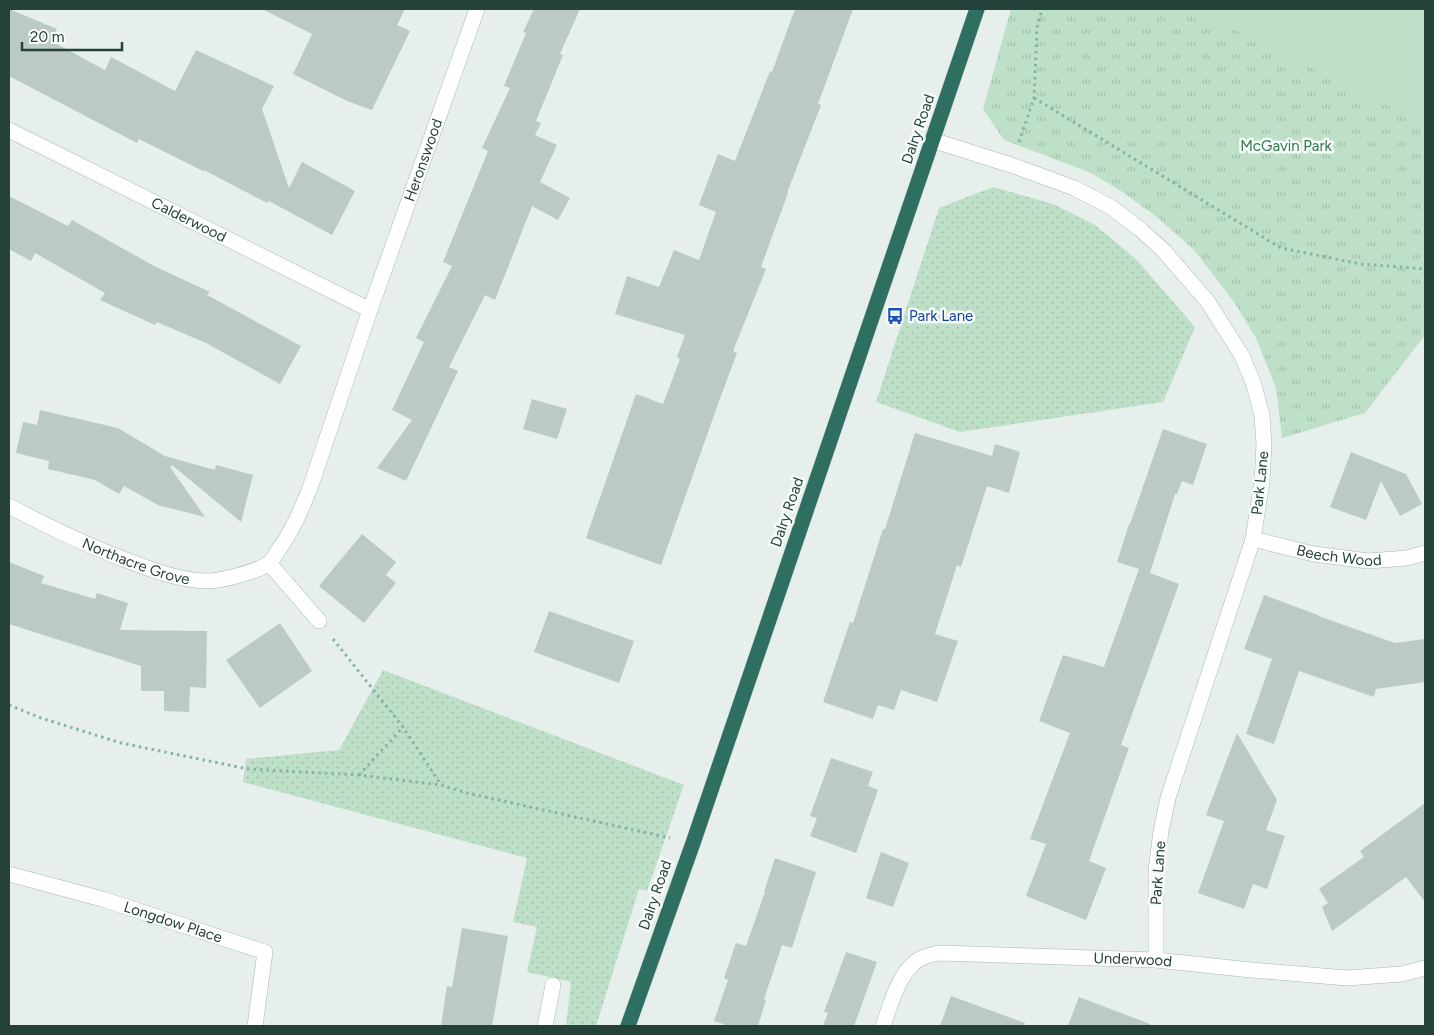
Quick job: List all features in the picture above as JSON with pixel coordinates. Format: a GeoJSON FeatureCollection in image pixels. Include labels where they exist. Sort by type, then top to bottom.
{"type":"FeatureCollection","features":[{"type":"Feature","properties":{"kind":"highway","name":"Dalry Road"},"geometry":{"type":"LineString","coordinates":[[628,1026],[693,843],[977,9]]}},
{"type":"Feature","properties":{"kind":"street","name":"Heronswood"},"geometry":{"type":"LineString","coordinates":[[370,310],[477,9]]}},
{"type":"Feature","properties":{"kind":"street","name":"Calderwood"},"geometry":{"type":"LineString","coordinates":[[9,130],[370,310]]}},
{"type":"Feature","properties":{"kind":"street","name":"Park Lane"},"geometry":{"type":"LineString","coordinates":[[932,140],[1012,165],[1074,188],[1111,207],[1164,251],[1208,302],[1242,356],[1254,382],[1262,415],[1264,445],[1262,482],[1253,539],[1168,798],[1156,870],[1156,960]]}},
{"type":"Feature","properties":{"kind":"street","name":"Northacre Grove"},"geometry":{"type":"LineString","coordinates":[[9,506],[98,549],[163,574],[209,581],[242,575],[269,563],[285,542],[310,488],[370,310]]}},
{"type":"Feature","properties":{"kind":"street","name":"Beech Wood"},"geometry":{"type":"LineString","coordinates":[[1253,539],[1314,554],[1368,562],[1407,558],[1425,553]]}},
{"type":"Feature","properties":{"kind":"street"},"geometry":{"type":"LineString","coordinates":[[269,563],[319,622]]}},
{"type":"Feature","properties":{"kind":"street","name":"Longdow Place"},"geometry":{"type":"LineString","coordinates":[[9,874],[102,899],[265,952],[255,1026]]}},
{"type":"Feature","properties":{"kind":"street","name":"Underwood"},"geometry":{"type":"LineString","coordinates":[[883,1026],[898,985],[910,966],[923,957],[939,953],[1156,960],[1347,978],[1402,974],[1425,968]]}},
{"type":"Feature","properties":{"kind":"street"},"geometry":{"type":"LineString","coordinates":[[545,1026],[553,985]]}},
{"type":"Feature","properties":{"kind":"path"},"geometry":{"type":"LineString","coordinates":[[1012,165],[1034,98],[1037,28],[1042,9]]}},
{"type":"Feature","properties":{"kind":"path"},"geometry":{"type":"LineString","coordinates":[[1034,98],[1281,248],[1361,264],[1425,269]]}},
{"type":"Feature","properties":{"kind":"path"},"geometry":{"type":"LineString","coordinates":[[319,622],[403,727],[441,785]]}},
{"type":"Feature","properties":{"kind":"path"},"geometry":{"type":"LineString","coordinates":[[9,705],[41,718],[121,743],[248,769],[358,775],[441,785],[467,793],[693,843]]}},
{"type":"Feature","properties":{"kind":"path"},"geometry":{"type":"LineString","coordinates":[[358,775],[403,727]]}},
{"type":"Feature","properties":{"kind":"green space","name":"McGavin Park"},"geometry":{"type":"Polygon","coordinates":[[[1011,9],[1425,9],[1425,335],[1365,413],[1282,438],[1276,388],[1256,338],[1234,302],[1194,250],[1158,218],[1121,191],[1091,173],[1004,140],[983,109],[1011,9]]]}},
{"type":"Feature","properties":{"kind":"green space"},"geometry":{"type":"Polygon","coordinates":[[[1193,9],[1425,9],[1425,124],[1193,9]]]}},
{"type":"Feature","properties":{"kind":"green space"},"geometry":{"type":"Polygon","coordinates":[[[993,187],[1053,204],[1095,225],[1136,259],[1195,327],[1163,402],[960,432],[876,402],[939,208],[993,187]]]}},
{"type":"Feature","properties":{"kind":"green space"},"geometry":{"type":"Polygon","coordinates":[[[383,670],[684,785],[647,891],[639,889],[596,1026],[566,1026],[571,982],[527,972],[537,927],[513,922],[527,858],[243,782],[246,759],[339,750],[383,670]]]}},
{"type":"Feature","properties":{"kind":"building"},"geometry":{"type":"Polygon","coordinates":[[[9,9],[57,29],[51,41],[105,70],[111,57],[175,91],[196,50],[274,86],[262,109],[289,188],[302,162],[355,191],[332,235],[269,201],[267,203],[139,139],[137,143],[9,76],[9,9]]]}},
{"type":"Feature","properties":{"kind":"building"},"geometry":{"type":"Polygon","coordinates":[[[262,9],[405,9],[397,25],[410,31],[372,110],[347,101],[293,74],[312,34],[262,9]]]}},
{"type":"Feature","properties":{"kind":"building"},"geometry":{"type":"Polygon","coordinates":[[[534,9],[580,9],[560,54],[563,55],[536,121],[541,123],[535,135],[557,145],[540,182],[570,198],[558,220],[532,206],[495,300],[485,295],[449,367],[458,371],[406,481],[377,468],[412,420],[392,410],[424,342],[416,338],[452,266],[443,262],[488,151],[482,148],[510,88],[504,86],[526,33],[523,32],[534,9]]]}},
{"type":"Feature","properties":{"kind":"building"},"geometry":{"type":"Polygon","coordinates":[[[795,9],[853,9],[818,104],[821,105],[761,267],[766,269],[733,351],[737,353],[661,565],[586,538],[636,394],[663,404],[680,359],[677,357],[685,335],[615,314],[627,276],[659,287],[674,250],[699,260],[716,212],[699,205],[718,154],[735,161],[770,71],[772,72],[795,9]]]}},
{"type":"Feature","properties":{"kind":"building"},"geometry":{"type":"Polygon","coordinates":[[[9,196],[68,226],[72,220],[154,266],[210,292],[207,295],[301,346],[280,384],[206,343],[157,322],[155,325],[100,300],[105,293],[35,253],[31,261],[9,249],[9,196]]]}},
{"type":"Feature","properties":{"kind":"building"},"geometry":{"type":"Polygon","coordinates":[[[532,399],[567,409],[557,439],[523,429],[532,399]]]}},
{"type":"Feature","properties":{"kind":"building"},"geometry":{"type":"Polygon","coordinates":[[[40,410],[118,428],[165,456],[215,470],[216,465],[253,475],[241,522],[172,465],[170,467],[205,517],[158,505],[124,486],[119,494],[95,480],[48,469],[49,461],[16,453],[23,422],[37,425],[40,410]]]}},
{"type":"Feature","properties":{"kind":"building"},"geometry":{"type":"Polygon","coordinates":[[[1163,429],[1207,444],[1193,485],[1182,481],[1177,494],[1175,494],[1150,573],[1179,584],[1121,745],[1129,748],[1089,861],[1106,868],[1086,920],[1026,896],[1046,844],[1030,839],[1070,733],[1039,721],[1063,655],[1104,667],[1139,569],[1117,562],[1163,429]]]}},
{"type":"Feature","properties":{"kind":"building"},"geometry":{"type":"Polygon","coordinates":[[[915,433],[992,456],[995,444],[1020,452],[1009,493],[987,486],[961,567],[957,565],[935,634],[958,641],[937,702],[901,690],[894,710],[878,705],[873,719],[823,702],[850,622],[853,623],[915,433]]]}},
{"type":"Feature","properties":{"kind":"building"},"geometry":{"type":"Polygon","coordinates":[[[1351,452],[1406,474],[1422,504],[1400,516],[1381,481],[1366,520],[1330,507],[1351,452]]]}},
{"type":"Feature","properties":{"kind":"building"},"geometry":{"type":"Polygon","coordinates":[[[362,534],[396,562],[386,575],[396,583],[364,623],[319,586],[362,534]]]}},
{"type":"Feature","properties":{"kind":"building"},"geometry":{"type":"Polygon","coordinates":[[[9,562],[44,576],[41,583],[95,599],[97,593],[128,603],[120,630],[207,631],[206,688],[190,687],[189,712],[164,711],[164,691],[141,691],[141,666],[9,624],[9,562]]]}},
{"type":"Feature","properties":{"kind":"building"},"geometry":{"type":"Polygon","coordinates":[[[1264,595],[1395,643],[1425,639],[1425,682],[1376,689],[1374,697],[1299,671],[1274,744],[1246,734],[1272,659],[1244,649],[1264,595]]]}},
{"type":"Feature","properties":{"kind":"building"},"geometry":{"type":"Polygon","coordinates":[[[549,611],[634,641],[619,683],[534,652],[549,611]]]}},
{"type":"Feature","properties":{"kind":"building"},"geometry":{"type":"Polygon","coordinates":[[[280,623],[312,671],[260,708],[226,660],[280,623]]]}},
{"type":"Feature","properties":{"kind":"building"},"geometry":{"type":"Polygon","coordinates":[[[1237,733],[1277,800],[1266,830],[1285,836],[1267,889],[1253,884],[1244,909],[1198,893],[1224,821],[1206,815],[1237,733]]]}},
{"type":"Feature","properties":{"kind":"building"},"geometry":{"type":"Polygon","coordinates":[[[831,758],[873,772],[868,786],[878,790],[856,853],[810,836],[817,818],[810,816],[831,758]]]}},
{"type":"Feature","properties":{"kind":"building"},"geometry":{"type":"Polygon","coordinates":[[[1425,803],[1425,902],[1406,877],[1332,931],[1322,907],[1328,903],[1319,889],[1364,857],[1360,851],[1425,803]]]}},
{"type":"Feature","properties":{"kind":"building"},"geometry":{"type":"Polygon","coordinates":[[[881,852],[909,863],[893,907],[866,898],[881,852]]]}},
{"type":"Feature","properties":{"kind":"building"},"geometry":{"type":"Polygon","coordinates":[[[775,858],[816,872],[792,948],[782,945],[764,999],[766,1000],[758,1026],[729,1026],[714,1021],[728,980],[724,978],[736,943],[746,946],[775,858]]]}},
{"type":"Feature","properties":{"kind":"building"},"geometry":{"type":"Polygon","coordinates":[[[462,928],[508,936],[492,1026],[441,1026],[447,986],[452,987],[462,928]]]}},
{"type":"Feature","properties":{"kind":"building"},"geometry":{"type":"Polygon","coordinates":[[[846,952],[877,962],[854,1026],[823,1026],[828,1013],[824,1012],[846,952]]]}},
{"type":"Feature","properties":{"kind":"building"},"geometry":{"type":"Polygon","coordinates":[[[951,996],[1025,1023],[1024,1026],[940,1026],[951,996]]]}},
{"type":"Feature","properties":{"kind":"building"},"geometry":{"type":"Polygon","coordinates":[[[1079,997],[1150,1024],[1150,1026],[1068,1026],[1079,997]]]}},
{"type":"Feature","properties":{"kind":"place","name":"Park Lane"},"geometry":{"type":"Point","coordinates":[895,316]}}]}
